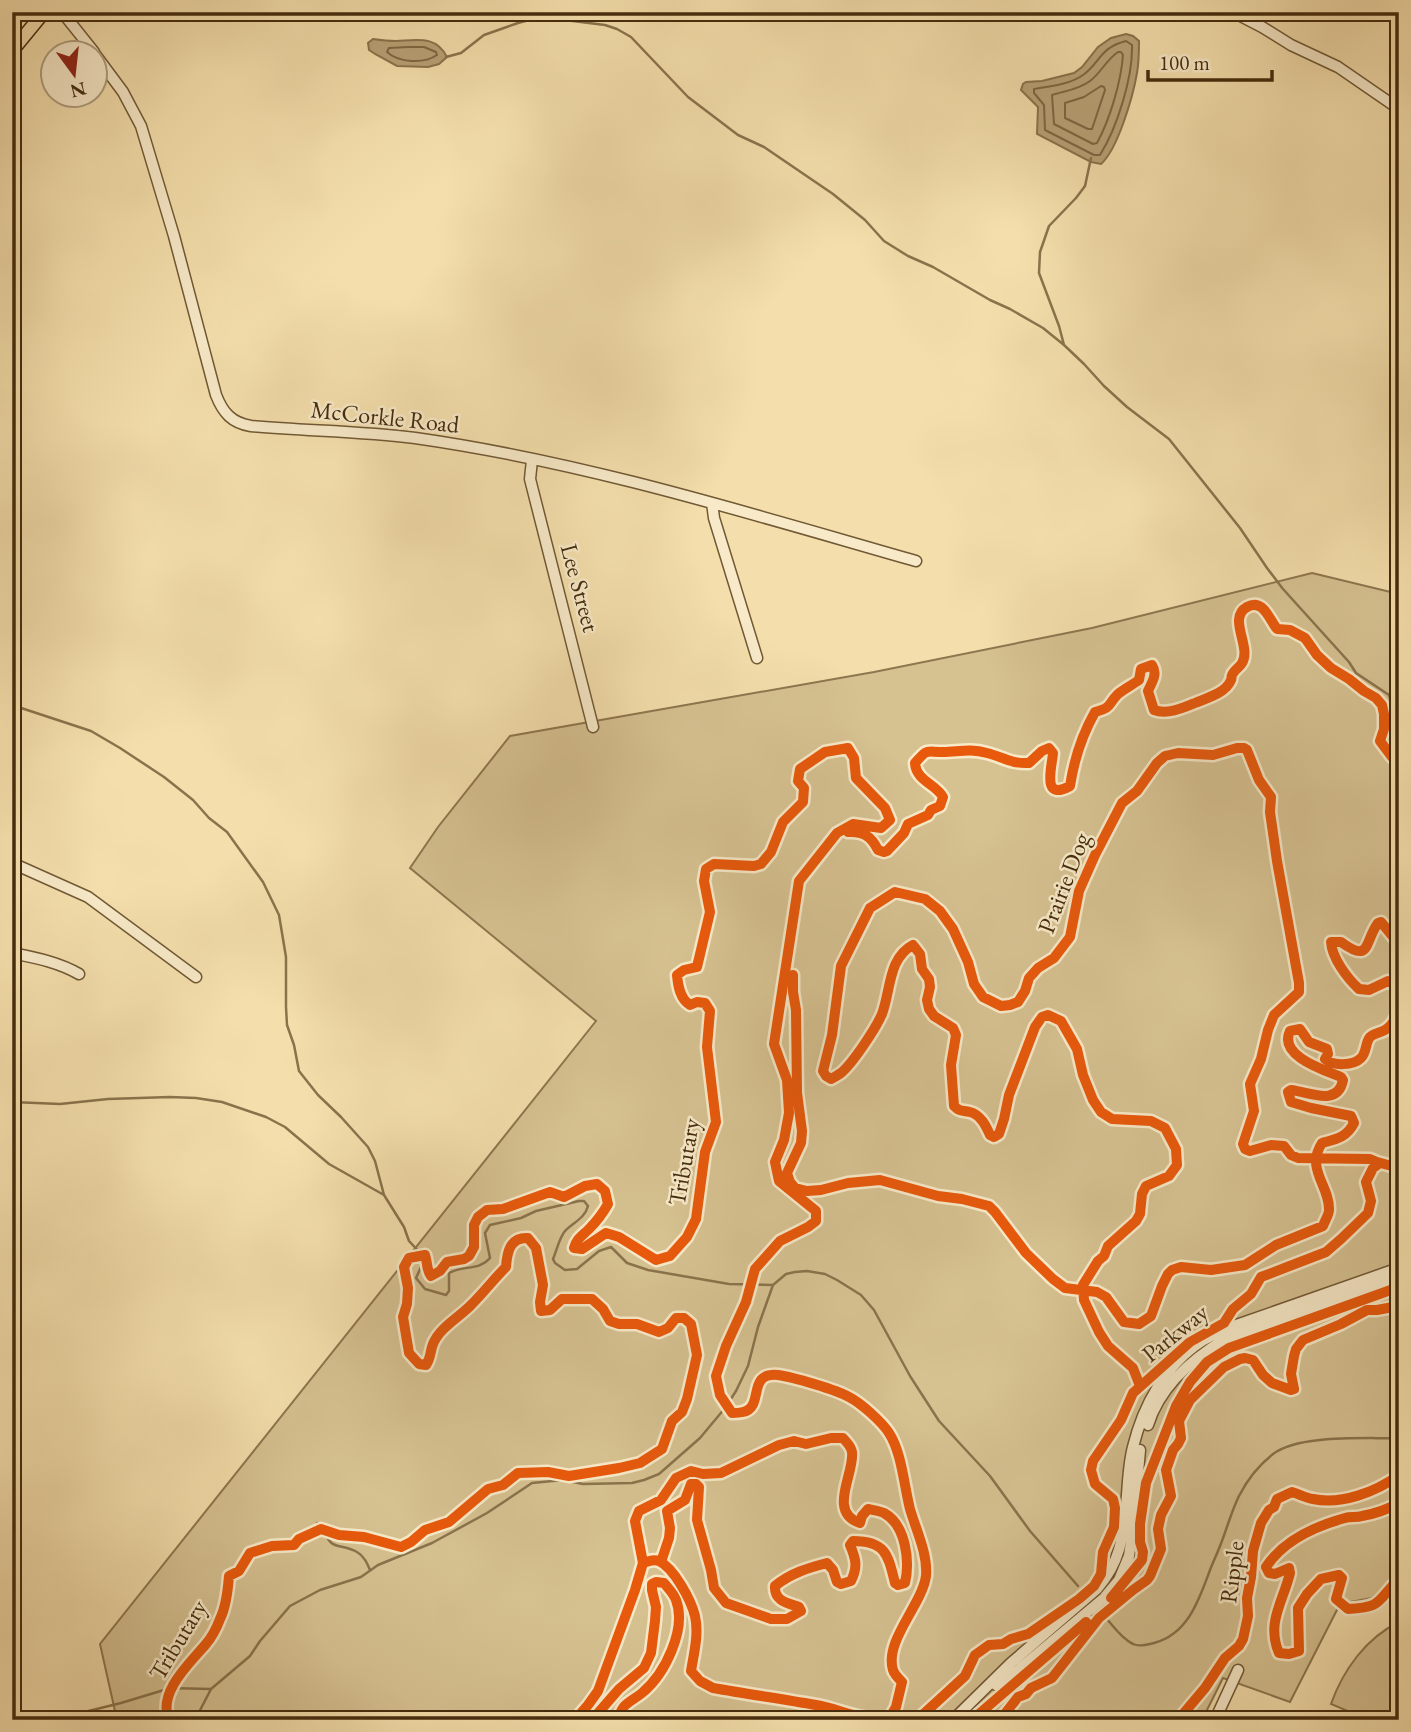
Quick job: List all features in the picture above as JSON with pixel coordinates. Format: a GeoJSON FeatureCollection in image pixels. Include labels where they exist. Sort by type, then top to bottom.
{"type":"FeatureCollection","features":[{"type":"Feature","properties":{"kind":"main road"},"geometry":{"type":"LineString","coordinates":[[12,51],[44,12]]}},
{"type":"Feature","properties":{"kind":"street","name":"McCorkle Road"},"geometry":{"type":"LineString","coordinates":[[62,12],[82,38]]}},
{"type":"Feature","properties":{"kind":"street"},"geometry":{"type":"LineString","coordinates":[[1233,12],[1291,45],[1338,67],[1399,109]]}},
{"type":"Feature","properties":{"kind":"street","name":"McCorkle Road"},"geometry":{"type":"LineString","coordinates":[[108,72],[123,92],[141,126],[174,236],[216,395],[223,411],[229,417],[251,426],[369,432],[430,441],[595,473],[916,561]]}},
{"type":"Feature","properties":{"kind":"street","name":"Lee Street"},"geometry":{"type":"LineString","coordinates":[[532,460],[530,479],[593,727]]}},
{"type":"Feature","properties":{"kind":"street"},"geometry":{"type":"LineString","coordinates":[[712,503],[757,658]]}},
{"type":"Feature","properties":{"kind":"street"},"geometry":{"type":"LineString","coordinates":[[12,863],[88,897],[196,977]]}},
{"type":"Feature","properties":{"kind":"street"},"geometry":{"type":"LineString","coordinates":[[12,953],[64,965],[79,974]]}},
{"type":"Feature","properties":{"kind":"street"},"geometry":{"type":"LineString","coordinates":[[953,1720],[1011,1663],[1097,1589],[1108,1576],[1118,1557],[1124,1529],[1133,1447],[1155,1391],[1179,1360],[1200,1342],[1225,1329],[1399,1268]]}},
{"type":"Feature","properties":{"kind":"street"},"geometry":{"type":"LineString","coordinates":[[979,1696],[1017,1671],[1104,1598],[1119,1580],[1129,1556],[1139,1452],[1150,1415],[1166,1390],[1183,1371],[1207,1350],[1227,1339],[1399,1278]]}},
{"type":"Feature","properties":{"kind":"street"},"geometry":{"type":"LineString","coordinates":[[1215,1720],[1238,1670]]}},
{"type":"Feature","properties":{"kind":"shaded area"},"geometry":{"type":"Polygon","coordinates":[[[1312,573],[1399,594],[1399,1593],[1340,1604],[1290,1702],[1223,1678],[1202,1720],[117,1720],[100,1644],[596,1021],[410,868],[438,827],[510,736],[874,672],[1092,628],[1312,573]]]}},
{"type":"Feature","properties":{"kind":"shaded area"},"geometry":{"type":"Polygon","coordinates":[[[1399,1622],[1399,1720],[1369,1720],[1331,1704],[1342,1679],[1357,1656],[1376,1637],[1399,1622]]]}},
{"type":"Feature","properties":{"kind":"water"},"geometry":{"type":"Polygon","coordinates":[[[1126,34],[1139,41],[1137,73],[1119,135],[1101,164],[1091,162],[1037,134],[1038,107],[1021,90],[1023,84],[1074,73],[1098,47],[1111,38],[1126,34]]]}},
{"type":"Feature","properties":{"kind":"water"},"geometry":{"type":"Polygon","coordinates":[[[373,39],[425,40],[437,45],[447,57],[439,64],[428,67],[397,66],[369,50],[368,43],[373,39]]]}},
{"type":"Feature","properties":{"kind":"waterway"},"geometry":{"type":"LineString","coordinates":[[446,57],[461,53],[484,35],[540,17],[605,25],[617,29],[631,37],[688,97],[738,135],[764,147],[833,194],[865,220],[884,241],[1043,328],[1127,407],[1169,439],[1240,528],[1283,589],[1356,673],[1389,695],[1399,739]]}},
{"type":"Feature","properties":{"kind":"waterway"},"geometry":{"type":"LineString","coordinates":[[1064,345],[1039,273],[1040,252],[1049,226],[1085,186],[1091,158]]}},
{"type":"Feature","properties":{"kind":"waterway"},"geometry":{"type":"LineString","coordinates":[[12,705],[91,731],[164,777],[227,832],[263,882],[279,915],[286,957],[287,1025],[299,1071],[368,1147],[375,1161],[384,1195],[404,1227],[409,1241],[422,1255],[416,1278],[425,1289],[446,1295],[449,1291],[449,1273],[486,1262],[490,1258],[485,1233],[490,1225],[579,1201],[584,1201],[588,1206],[587,1210],[563,1234],[553,1259],[565,1270],[577,1269],[599,1251],[611,1247],[627,1263],[648,1270],[729,1284],[772,1285]]}},
{"type":"Feature","properties":{"kind":"waterway"},"geometry":{"type":"LineString","coordinates":[[12,1102],[60,1104],[170,1097],[222,1102],[266,1117],[285,1127],[329,1164],[384,1195]]}},
{"type":"Feature","properties":{"kind":"waterway"},"geometry":{"type":"LineString","coordinates":[[52,1720],[121,1703],[166,1688],[211,1689],[250,1656],[290,1606],[320,1590],[361,1577],[378,1565],[432,1543],[487,1513],[532,1483],[563,1480],[583,1484],[632,1483],[659,1474],[700,1438],[725,1408],[748,1366],[773,1285],[786,1274],[795,1272],[825,1274],[861,1295],[874,1310],[910,1376],[939,1421],[990,1476],[1030,1531],[1078,1586]]}},
{"type":"Feature","properties":{"kind":"waterway"},"geometry":{"type":"LineString","coordinates":[[1106,1618],[1122,1636],[1135,1645],[1154,1643],[1176,1632],[1196,1604],[1242,1490],[1258,1468],[1273,1454],[1299,1443],[1316,1440],[1399,1438]]}},
{"type":"Feature","properties":{"kind":"waterway"},"geometry":{"type":"LineString","coordinates":[[317,1523],[323,1526],[332,1543],[359,1554],[370,1570]]}},
{"type":"Feature","properties":{"kind":"waterway"},"geometry":{"type":"LineString","coordinates":[[195,1720],[211,1689]]}},
{"type":"Feature","properties":{"kind":"cycle path"},"geometry":{"type":"LineString","coordinates":[[848,832],[866,835],[878,850],[884,852],[904,833],[908,824],[940,806],[943,797],[916,769],[915,763],[927,752],[975,751],[1029,763],[1049,748],[1053,753],[1050,774],[1052,786],[1055,790],[1070,786],[1079,748],[1095,712],[1107,707],[1118,694],[1139,680],[1141,669],[1152,665],[1154,668],[1154,678],[1148,691],[1154,710],[1159,711],[1180,709],[1221,692],[1229,685],[1244,656],[1239,618],[1241,612],[1253,605],[1261,607],[1277,629],[1290,630],[1305,638],[1331,668],[1376,698],[1382,705],[1384,714],[1384,729],[1380,741],[1392,757],[1399,761]]}},
{"type":"Feature","properties":{"kind":"cycle path","name":"Tributary"},"geometry":{"type":"LineString","coordinates":[[169,1720],[167,1709],[171,1688],[212,1635],[224,1609],[229,1576],[239,1571],[250,1553],[272,1546],[294,1545],[299,1539],[321,1529],[401,1547],[425,1530],[449,1522],[488,1489],[503,1485],[518,1473],[548,1472],[569,1476],[619,1468],[640,1463],[662,1449],[672,1421],[682,1412],[687,1399],[697,1355],[691,1324],[684,1318],[676,1318],[668,1328],[659,1332],[637,1324],[610,1321],[603,1309],[592,1299],[562,1299],[550,1310],[541,1311],[543,1285],[536,1248],[528,1238],[522,1238],[511,1246],[506,1267],[472,1304],[440,1332],[426,1365],[419,1364],[409,1353],[403,1317],[408,1288],[404,1267],[409,1258],[425,1255],[431,1276],[440,1271],[447,1262],[469,1256],[474,1247],[474,1225],[478,1217],[487,1210],[503,1209],[550,1192],[564,1197],[585,1186],[597,1184],[605,1191],[608,1204],[578,1239],[574,1248],[582,1249],[606,1233],[619,1237],[656,1260],[670,1256],[687,1237],[696,1219],[705,1152],[716,1122],[707,1047],[710,1011],[705,1003],[690,1005],[684,999],[677,975],[697,967],[710,912],[704,881],[706,869],[714,864],[761,864],[771,852],[783,822],[803,802],[804,788],[798,781],[800,769],[825,752],[848,748],[854,758],[856,778],[885,808],[890,820],[881,828],[853,824],[837,833],[799,881],[774,1044],[787,1080],[789,1113],[784,1140],[775,1162],[779,1181],[816,1211],[816,1221],[780,1241],[755,1269],[746,1302],[716,1376],[720,1395],[732,1413],[750,1409],[762,1379],[778,1375],[815,1384],[849,1397],[876,1418],[893,1441],[926,1568],[923,1587],[894,1647],[893,1670],[902,1682],[896,1707],[890,1717],[870,1718],[816,1705],[713,1688],[700,1681],[691,1671],[696,1637],[693,1609],[670,1570],[659,1561],[653,1560],[643,1563],[598,1691],[575,1720]]}},
{"type":"Feature","properties":{"kind":"cycle path","name":"Prairie Dog"},"geometry":{"type":"LineString","coordinates":[[1140,1386],[1133,1368],[1108,1346],[1099,1332],[1084,1300],[1083,1285],[1108,1246],[1136,1221],[1146,1186],[1169,1176],[1177,1165],[1176,1149],[1165,1128],[1151,1121],[1112,1119],[1101,1112],[1083,1075],[1077,1049],[1061,1021],[1048,1015],[1042,1017],[1035,1027],[1009,1095],[999,1134],[994,1137],[990,1135],[977,1116],[954,1106],[951,1065],[956,1035],[953,1028],[934,1016],[929,1009],[929,979],[922,969],[920,954],[913,945],[905,951],[895,966],[882,1014],[864,1045],[841,1073],[831,1079],[826,1076],[823,1071],[832,1035],[841,966],[870,908],[895,892],[925,899],[940,911],[953,929],[968,962],[974,984],[983,997],[1001,1006],[1018,1002],[1029,978],[1038,968],[1054,958],[1070,937],[1079,891],[1095,855],[1122,803],[1137,791],[1157,763],[1165,756],[1178,753],[1213,755],[1244,748],[1259,780],[1271,797],[1270,812],[1277,861],[1299,992],[1274,1015],[1268,1030],[1261,1059],[1250,1084],[1254,1111],[1243,1144],[1245,1149],[1250,1151],[1271,1145],[1284,1146],[1291,1155],[1298,1158],[1370,1159],[1399,1168]]}},
{"type":"Feature","properties":{"kind":"cycle path"},"geometry":{"type":"LineString","coordinates":[[793,975],[797,1093],[802,1131],[801,1143],[787,1173],[795,1188],[821,1190],[848,1183],[880,1180],[938,1196],[989,1206],[1026,1253],[1053,1279],[1065,1288],[1097,1292],[1106,1297],[1124,1322],[1139,1324],[1151,1316],[1162,1286],[1172,1270],[1181,1267],[1211,1270],[1245,1265],[1276,1245],[1323,1226],[1329,1210],[1317,1169],[1317,1152],[1322,1143],[1337,1139],[1354,1123],[1351,1116],[1291,1102],[1288,1092],[1291,1090],[1329,1096],[1340,1088],[1343,1080],[1296,1055],[1288,1040],[1290,1031],[1300,1029],[1309,1042],[1327,1049],[1325,1059],[1329,1061],[1348,1064],[1361,1058],[1370,1037],[1385,1030],[1394,1021],[1398,1003],[1396,984],[1388,981],[1369,990],[1359,989],[1341,967],[1331,942],[1341,942],[1362,951],[1381,922],[1399,944]]}},
{"type":"Feature","properties":{"kind":"cycle path","name":"Parkway"},"geometry":{"type":"LineString","coordinates":[[917,1720],[965,1676],[975,1655],[989,1645],[1003,1644],[1028,1634],[1094,1586],[1101,1574],[1103,1552],[1114,1527],[1115,1508],[1113,1499],[1095,1484],[1091,1470],[1093,1461],[1121,1420],[1133,1393],[1190,1342],[1224,1323],[1233,1309],[1251,1294],[1261,1277],[1326,1252],[1341,1239],[1368,1213],[1371,1201],[1366,1182],[1373,1168],[1380,1163]]}},
{"type":"Feature","properties":{"kind":"cycle path"},"geometry":{"type":"LineString","coordinates":[[1111,1598],[1142,1560],[1140,1524],[1146,1483],[1176,1406],[1190,1382],[1207,1362],[1229,1348],[1399,1287]]}},
{"type":"Feature","properties":{"kind":"cycle path"},"geometry":{"type":"LineString","coordinates":[[1000,1720],[1018,1697],[1052,1678],[1099,1618],[1150,1576],[1161,1549],[1158,1529],[1161,1515],[1171,1496],[1166,1470],[1173,1450],[1181,1438],[1179,1421],[1190,1400],[1224,1367],[1245,1358],[1253,1360],[1272,1383],[1294,1389],[1291,1374],[1294,1356],[1303,1340],[1367,1310],[1393,1307],[1399,1310]]}},
{"type":"Feature","properties":{"kind":"cycle path"},"geometry":{"type":"LineString","coordinates":[[643,1563],[635,1521],[639,1511],[661,1500],[676,1478],[691,1471],[703,1474],[721,1473],[779,1445],[794,1441],[806,1444],[843,1438],[852,1452],[845,1491],[845,1510],[850,1518],[860,1523],[868,1509],[882,1512],[891,1519],[902,1535],[907,1564],[905,1583],[898,1585],[887,1557],[879,1547],[853,1541],[850,1545],[855,1567],[851,1581],[841,1584],[837,1582],[827,1563],[793,1574],[775,1586],[779,1598],[799,1607],[801,1611],[787,1619],[771,1619],[726,1603],[714,1588],[697,1520],[699,1487],[696,1484],[691,1484],[685,1500],[667,1511],[669,1538],[661,1562]]}},
{"type":"Feature","properties":{"kind":"cycle path","name":"Ripple"},"geometry":{"type":"LineString","coordinates":[[1178,1720],[1205,1688],[1225,1658],[1243,1639],[1248,1616],[1247,1598],[1253,1551],[1261,1523],[1277,1499],[1292,1492],[1324,1500],[1346,1499],[1369,1492],[1399,1475]]}},
{"type":"Feature","properties":{"kind":"cycle path"},"geometry":{"type":"LineString","coordinates":[[1399,1503],[1376,1513],[1323,1525],[1291,1542],[1273,1558],[1266,1567],[1269,1573],[1275,1574],[1289,1568],[1290,1573],[1275,1622],[1275,1642],[1279,1653],[1299,1651],[1298,1608],[1321,1579],[1339,1575],[1342,1578],[1336,1599],[1348,1609],[1368,1607],[1378,1602],[1399,1579]]}},
{"type":"Feature","properties":{"kind":"cycle path"},"geometry":{"type":"LineString","coordinates":[[592,1720],[619,1689],[644,1668],[651,1653],[655,1621],[656,1607],[652,1584],[664,1583],[675,1598],[679,1612],[679,1624],[672,1650],[659,1675],[624,1707],[619,1720]]}},
{"type":"Feature","properties":{"kind":"cycle path"},"geometry":{"type":"LineString","coordinates":[[972,1720],[1086,1622]]}}]}
